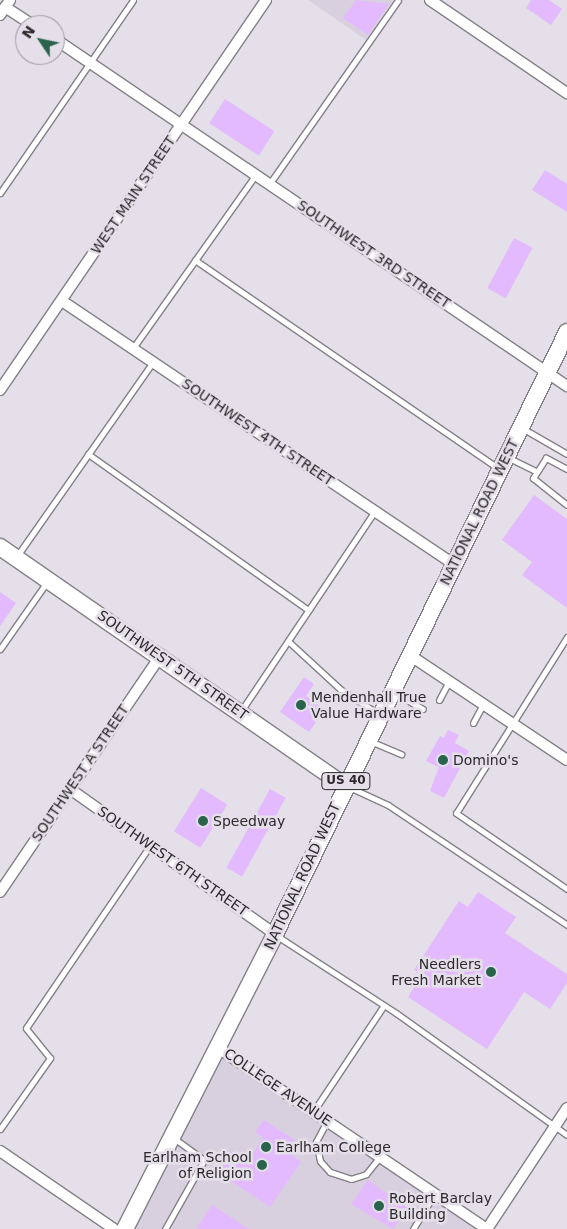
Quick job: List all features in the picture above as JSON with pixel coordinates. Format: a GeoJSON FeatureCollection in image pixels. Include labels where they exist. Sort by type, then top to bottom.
{"type":"FeatureCollection","features":[{"type":"Feature","properties":{"kind":"main road","name":"NATIONAL ROAD WEST"},"geometry":{"type":"LineString","coordinates":[[125,1229],[275,934],[344,784],[411,656],[453,564],[567,332]]}},
{"type":"Feature","properties":{"kind":"main road","name":"SOUTHWEST 5TH STREET"},"geometry":{"type":"LineString","coordinates":[[0,547],[161,655],[344,784]]}},
{"type":"Feature","properties":{"kind":"street","name":"WEST MAIN STREET"},"geometry":{"type":"LineString","coordinates":[[0,390],[266,0]]}},
{"type":"Feature","properties":{"kind":"street"},"geometry":{"type":"LineString","coordinates":[[430,0],[567,93]]}},
{"type":"Feature","properties":{"kind":"street"},"geometry":{"type":"LineString","coordinates":[[5,7],[17,15]]}},
{"type":"Feature","properties":{"kind":"street","name":"SOUTHWEST 3RD STREET"},"geometry":{"type":"LineString","coordinates":[[65,46],[567,386]]}},
{"type":"Feature","properties":{"kind":"street","name":"SOUTHWEST 4TH STREET"},"geometry":{"type":"LineString","coordinates":[[62,300],[453,564]]}},
{"type":"Feature","properties":{"kind":"street","name":"SOUTHWEST A STREET"},"geometry":{"type":"LineString","coordinates":[[0,892],[161,655]]}},
{"type":"Feature","properties":{"kind":"street"},"geometry":{"type":"LineString","coordinates":[[411,656],[567,760]]}},
{"type":"Feature","properties":{"kind":"street","name":"SOUTHWEST 6TH STREET"},"geometry":{"type":"LineString","coordinates":[[70,789],[151,844],[275,934]]}},
{"type":"Feature","properties":{"kind":"street","name":"COLLEGE AVENUE"},"geometry":{"type":"LineString","coordinates":[[217,1046],[487,1229]]}},
{"type":"Feature","properties":{"kind":"street"},"geometry":{"type":"LineString","coordinates":[[487,1229],[567,1108]]}},
{"type":"Feature","properties":{"kind":"street"},"geometry":{"type":"LineString","coordinates":[[0,1151],[114,1229]]}},
{"type":"Feature","properties":{"kind":"lane"},"geometry":{"type":"LineString","coordinates":[[0,193],[133,0]]}},
{"type":"Feature","properties":{"kind":"lane"},"geometry":{"type":"LineString","coordinates":[[270,183],[398,0]]}},
{"type":"Feature","properties":{"kind":"lane"},"geometry":{"type":"LineString","coordinates":[[133,348],[256,174]]}},
{"type":"Feature","properties":{"kind":"lane"},"geometry":{"type":"LineString","coordinates":[[195,260],[503,463],[536,471]]}},
{"type":"Feature","properties":{"kind":"lane"},"geometry":{"type":"LineString","coordinates":[[16,558],[153,362]]}},
{"type":"Feature","properties":{"kind":"lane"},"geometry":{"type":"LineString","coordinates":[[520,426],[567,454]]}},
{"type":"Feature","properties":{"kind":"lane"},"geometry":{"type":"LineString","coordinates":[[88,454],[308,610]]}},
{"type":"Feature","properties":{"kind":"lane"},"geometry":{"type":"LineString","coordinates":[[567,469],[548,458],[536,471],[533,481],[567,505]]}},
{"type":"Feature","properties":{"kind":"lane"},"geometry":{"type":"LineString","coordinates":[[240,711],[375,512]]}},
{"type":"Feature","properties":{"kind":"lane"},"geometry":{"type":"LineString","coordinates":[[0,649],[48,580]]}},
{"type":"Feature","properties":{"kind":"lane"},"geometry":{"type":"LineString","coordinates":[[567,637],[456,814],[567,889]]}},
{"type":"Feature","properties":{"kind":"lane"},"geometry":{"type":"LineString","coordinates":[[288,641],[340,690],[380,715]]}},
{"type":"Feature","properties":{"kind":"lane"},"geometry":{"type":"LineString","coordinates":[[439,700],[449,681]]}},
{"type":"Feature","properties":{"kind":"lane"},"geometry":{"type":"LineString","coordinates":[[392,692],[423,708]]}},
{"type":"Feature","properties":{"kind":"lane"},"geometry":{"type":"LineString","coordinates":[[473,723],[483,704]]}},
{"type":"Feature","properties":{"kind":"lane"},"geometry":{"type":"LineString","coordinates":[[367,740],[401,754]]}},
{"type":"Feature","properties":{"kind":"lane"},"geometry":{"type":"LineString","coordinates":[[344,784],[388,805],[567,925]]}},
{"type":"Feature","properties":{"kind":"lane"},"geometry":{"type":"LineString","coordinates":[[0,1129],[50,1058],[26,1028],[151,844]]}},
{"type":"Feature","properties":{"kind":"lane"},"geometry":{"type":"LineString","coordinates":[[275,934],[384,1005],[567,1135]]}},
{"type":"Feature","properties":{"kind":"lane"},"geometry":{"type":"LineString","coordinates":[[313,1112],[384,1005]]}},
{"type":"Feature","properties":{"kind":"lane"},"geometry":{"type":"LineString","coordinates":[[327,1120],[316,1142],[320,1160],[330,1172],[351,1179],[366,1174],[381,1156]]}},
{"type":"Feature","properties":{"kind":"lane"},"geometry":{"type":"LineString","coordinates":[[165,1229],[204,1160],[172,1137]]}},
{"type":"Feature","properties":{"kind":"lane"},"geometry":{"type":"LineString","coordinates":[[413,1229],[435,1193]]}},
{"type":"Feature","properties":{"kind":"shaded area"},"geometry":{"type":"Polygon","coordinates":[[[308,0],[393,0],[366,40],[308,0]]]}},
{"type":"Feature","properties":{"kind":"shaded area","name":"Earlham College"},"geometry":{"type":"Polygon","coordinates":[[[217,1047],[487,1229],[125,1229],[217,1047]]]}},
{"type":"Feature","properties":{"kind":"building"},"geometry":{"type":"Polygon","coordinates":[[[356,0],[389,4],[368,35],[343,18],[356,0]]]}},
{"type":"Feature","properties":{"kind":"building"},"geometry":{"type":"Polygon","coordinates":[[[531,0],[549,0],[562,9],[551,25],[526,8],[531,0]]]}},
{"type":"Feature","properties":{"kind":"building"},"geometry":{"type":"Polygon","coordinates":[[[225,99],[274,131],[259,155],[209,123],[225,99]]]}},
{"type":"Feature","properties":{"kind":"building"},"geometry":{"type":"Polygon","coordinates":[[[545,170],[567,184],[567,212],[532,190],[545,170]]]}},
{"type":"Feature","properties":{"kind":"building"},"geometry":{"type":"Polygon","coordinates":[[[514,238],[533,248],[506,298],[487,288],[514,238]]]}},
{"type":"Feature","properties":{"kind":"building"},"geometry":{"type":"Polygon","coordinates":[[[534,495],[567,519],[567,608],[522,575],[532,562],[502,540],[534,495]]]}},
{"type":"Feature","properties":{"kind":"building"},"geometry":{"type":"Polygon","coordinates":[[[0,592],[16,603],[0,626],[0,592]]]}},
{"type":"Feature","properties":{"kind":"building"},"geometry":{"type":"Polygon","coordinates":[[[304,677],[314,684],[306,696],[325,710],[309,732],[280,712],[304,677]]]}},
{"type":"Feature","properties":{"kind":"building"},"geometry":{"type":"Polygon","coordinates":[[[448,730],[459,735],[455,743],[469,751],[444,798],[430,791],[439,767],[426,761],[440,736],[444,738],[448,730]]]}},
{"type":"Feature","properties":{"kind":"building"},"geometry":{"type":"Polygon","coordinates":[[[201,788],[227,804],[200,848],[174,831],[201,788]]]}},
{"type":"Feature","properties":{"kind":"building"},"geometry":{"type":"Polygon","coordinates":[[[270,789],[286,798],[242,876],[226,868],[270,789]]]}},
{"type":"Feature","properties":{"kind":"building","name":"Needlers Fresh Market"},"geometry":{"type":"Polygon","coordinates":[[[478,892],[516,917],[505,933],[567,974],[567,983],[550,1009],[524,992],[487,1049],[408,997],[422,975],[414,970],[459,901],[468,907],[478,892]]]}},
{"type":"Feature","properties":{"kind":"building"},"geometry":{"type":"Polygon","coordinates":[[[264,1120],[301,1144],[293,1156],[301,1162],[270,1207],[217,1172],[230,1151],[247,1162],[263,1138],[255,1132],[264,1120]]]}},
{"type":"Feature","properties":{"kind":"building","name":"Robert Barclay Building"},"geometry":{"type":"Polygon","coordinates":[[[368,1180],[407,1208],[393,1229],[351,1204],[368,1180]]]}},
{"type":"Feature","properties":{"kind":"building"},"geometry":{"type":"Polygon","coordinates":[[[212,1205],[249,1229],[196,1229],[212,1205]]]}},
{"type":"Feature","properties":{"kind":"place","name":"Mendenhall True Value Hardware"},"geometry":{"type":"Point","coordinates":[301,705]}},
{"type":"Feature","properties":{"kind":"place","name":"Domino's"},"geometry":{"type":"Point","coordinates":[443,760]}},
{"type":"Feature","properties":{"kind":"place","name":"Speedway"},"geometry":{"type":"Point","coordinates":[203,821]}},
{"type":"Feature","properties":{"kind":"place","name":"Needlers Fresh Market"},"geometry":{"type":"Point","coordinates":[491,972]}},
{"type":"Feature","properties":{"kind":"place","name":"Earlham College"},"geometry":{"type":"Point","coordinates":[266,1147]}},
{"type":"Feature","properties":{"kind":"place","name":"Earlham School of Religion"},"geometry":{"type":"Point","coordinates":[262,1165]}},
{"type":"Feature","properties":{"kind":"place","name":"Robert Barclay Building"},"geometry":{"type":"Point","coordinates":[379,1206]}}]}
